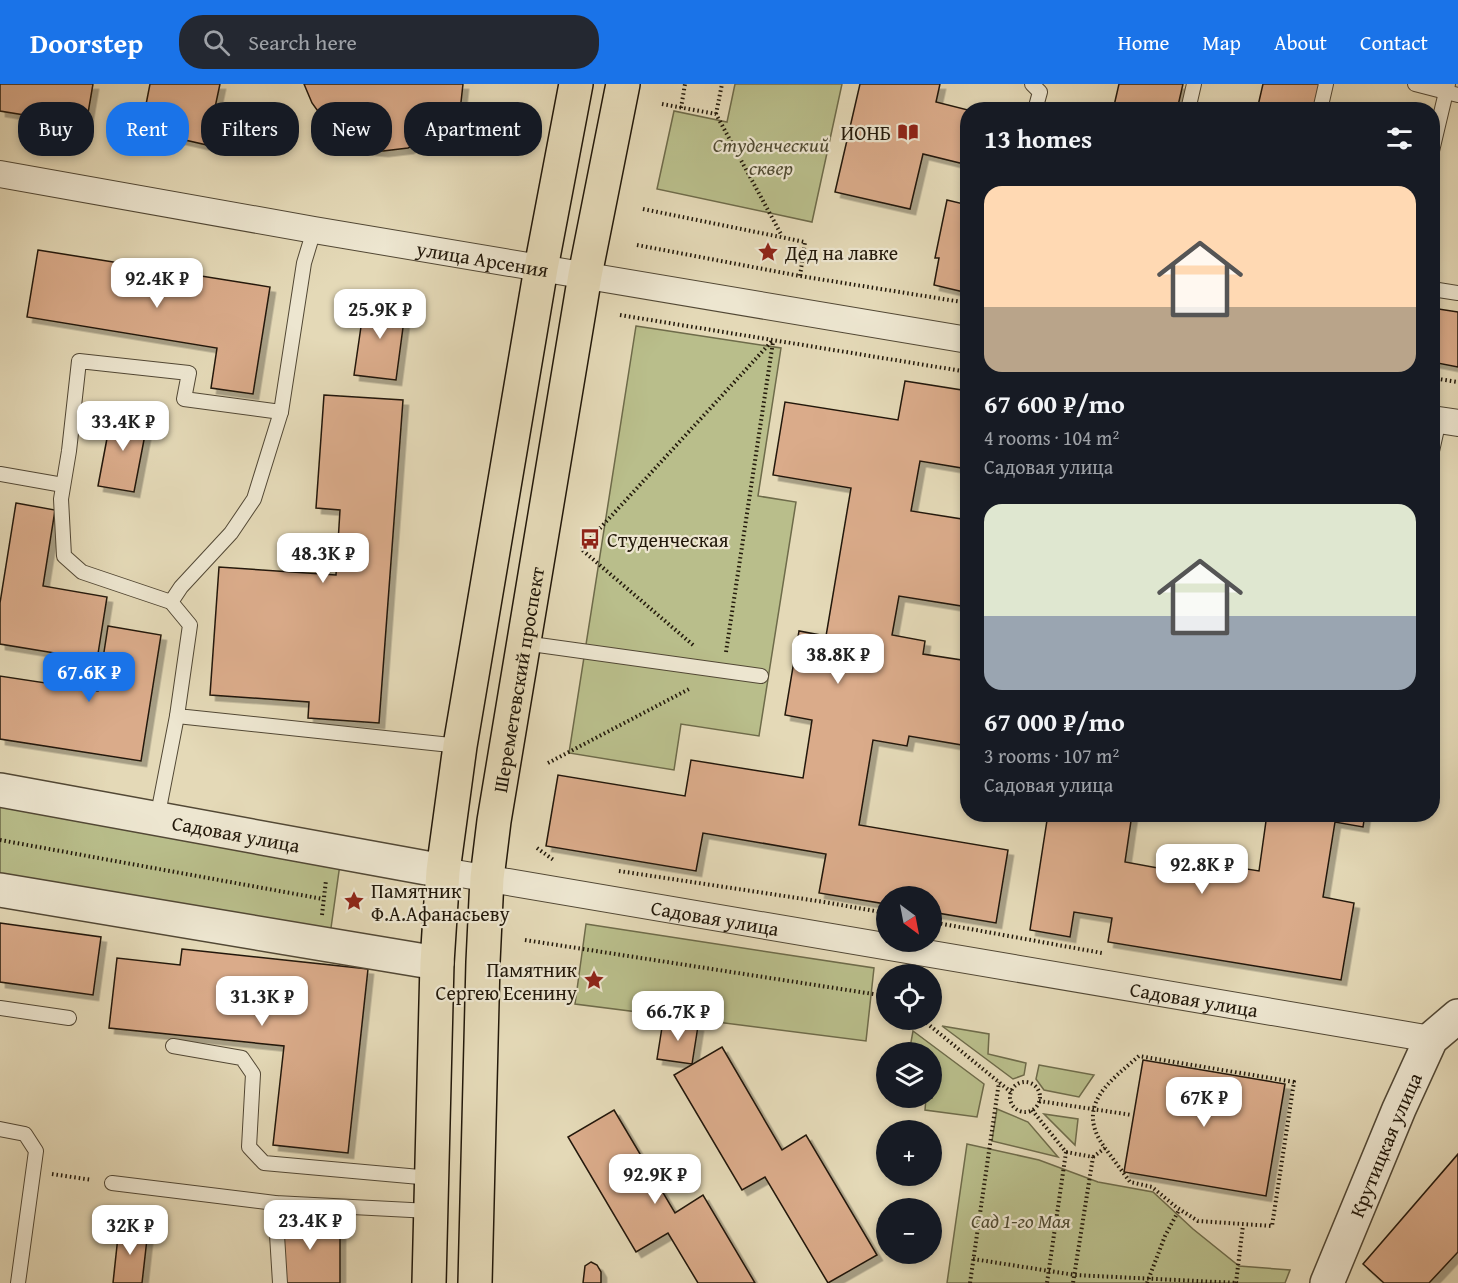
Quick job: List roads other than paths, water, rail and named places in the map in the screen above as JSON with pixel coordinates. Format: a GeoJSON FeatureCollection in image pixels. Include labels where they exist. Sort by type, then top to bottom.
{"type":"FeatureCollection","features":[{"type":"Feature","properties":{"kind":"main road"},"geometry":{"type":"LineString","coordinates":[[429,1283],[436,963],[443,871],[460,746],[541,268],[576,84]]}},
{"type":"Feature","properties":{"kind":"main road","name":"Шереметевский проспект"},"geometry":{"type":"LineString","coordinates":[[475,1283],[487,878],[585,275],[623,84]]}},
{"type":"Feature","properties":{"kind":"street","name":"улица Арсения"},"geometry":{"type":"LineString","coordinates":[[0,174],[314,230],[960,339]]}},
{"type":"Feature","properties":{"kind":"street","name":"Садовая улица"},"geometry":{"type":"LineString","coordinates":[[0,790],[443,871],[1431,1039]]}},
{"type":"Feature","properties":{"kind":"street"},"geometry":{"type":"LineString","coordinates":[[0,890],[436,963]]}},
{"type":"Feature","properties":{"kind":"street","name":"Крутицкая улица"},"geometry":{"type":"LineString","coordinates":[[1327,1283],[1399,1109],[1431,1039],[1458,1016]]}},
{"type":"Feature","properties":{"kind":"lane"},"geometry":{"type":"LineString","coordinates":[[1032,84],[1040,92],[1037,102]]}},
{"type":"Feature","properties":{"kind":"lane"},"geometry":{"type":"LineString","coordinates":[[1190,102],[1194,84]]}},
{"type":"Feature","properties":{"kind":"lane"},"geometry":{"type":"LineString","coordinates":[[1322,102],[1326,84]]}},
{"type":"Feature","properties":{"kind":"lane"},"geometry":{"type":"LineString","coordinates":[[1415,84],[1451,90],[1440,125]]}},
{"type":"Feature","properties":{"kind":"lane"},"geometry":{"type":"LineString","coordinates":[[171,602],[181,587],[231,533],[254,499],[281,412],[304,263],[314,230]]}},
{"type":"Feature","properties":{"kind":"lane"},"geometry":{"type":"LineString","coordinates":[[1440,290],[1458,293]]}},
{"type":"Feature","properties":{"kind":"lane"},"geometry":{"type":"LineString","coordinates":[[157,819],[177,716],[190,625],[171,602],[81,572],[64,556],[61,499],[79,361],[189,373],[184,399],[281,412]]}},
{"type":"Feature","properties":{"kind":"lane"},"geometry":{"type":"LineString","coordinates":[[0,474],[63,485]]}},
{"type":"Feature","properties":{"kind":"lane"},"geometry":{"type":"LineString","coordinates":[[524,643],[761,676]]}},
{"type":"Feature","properties":{"kind":"lane"},"geometry":{"type":"LineString","coordinates":[[177,716],[460,746]]}},
{"type":"Feature","properties":{"kind":"lane"},"geometry":{"type":"LineString","coordinates":[[0,1008],[69,1018]]}},
{"type":"Feature","properties":{"kind":"lane"},"geometry":{"type":"LineString","coordinates":[[173,1046],[242,1058],[253,1074],[249,1147],[264,1163],[431,1178]]}},
{"type":"Feature","properties":{"kind":"lane"},"geometry":{"type":"LineString","coordinates":[[0,1130],[25,1134],[36,1151],[18,1283]]}},
{"type":"Feature","properties":{"kind":"lane"},"geometry":{"type":"LineString","coordinates":[[112,1183],[275,1203],[430,1211]]}},
{"type":"Feature","properties":{"kind":"lane"},"geometry":{"type":"LineString","coordinates":[[275,1203],[280,1283]]}},
{"type":"Feature","properties":{"kind":"place","name":"ИОНБ"},"geometry":{"type":"Point","coordinates":[908,132]}},
{"type":"Feature","properties":{"kind":"place","name":"Дед на лавке"},"geometry":{"type":"Point","coordinates":[768,252]}},
{"type":"Feature","properties":{"kind":"place","name":"Студенческая"},"geometry":{"type":"Point","coordinates":[590,539]}},
{"type":"Feature","properties":{"kind":"place","name":"Памятник Ф.А.Афанасьеву"},"geometry":{"type":"Point","coordinates":[354,901]}},
{"type":"Feature","properties":{"kind":"place","name":"Памятник Сергею Есенину"},"geometry":{"type":"Point","coordinates":[594,980]}},
{"type":"Feature","properties":{"kind":"park label","name":"Студенческий сквер"},"geometry":{"type":"Point","coordinates":[771,156]}},
{"type":"Feature","properties":{"kind":"park label","name":"Сад 1-го Мая"},"geometry":{"type":"Point","coordinates":[1021,1220]}}]}
